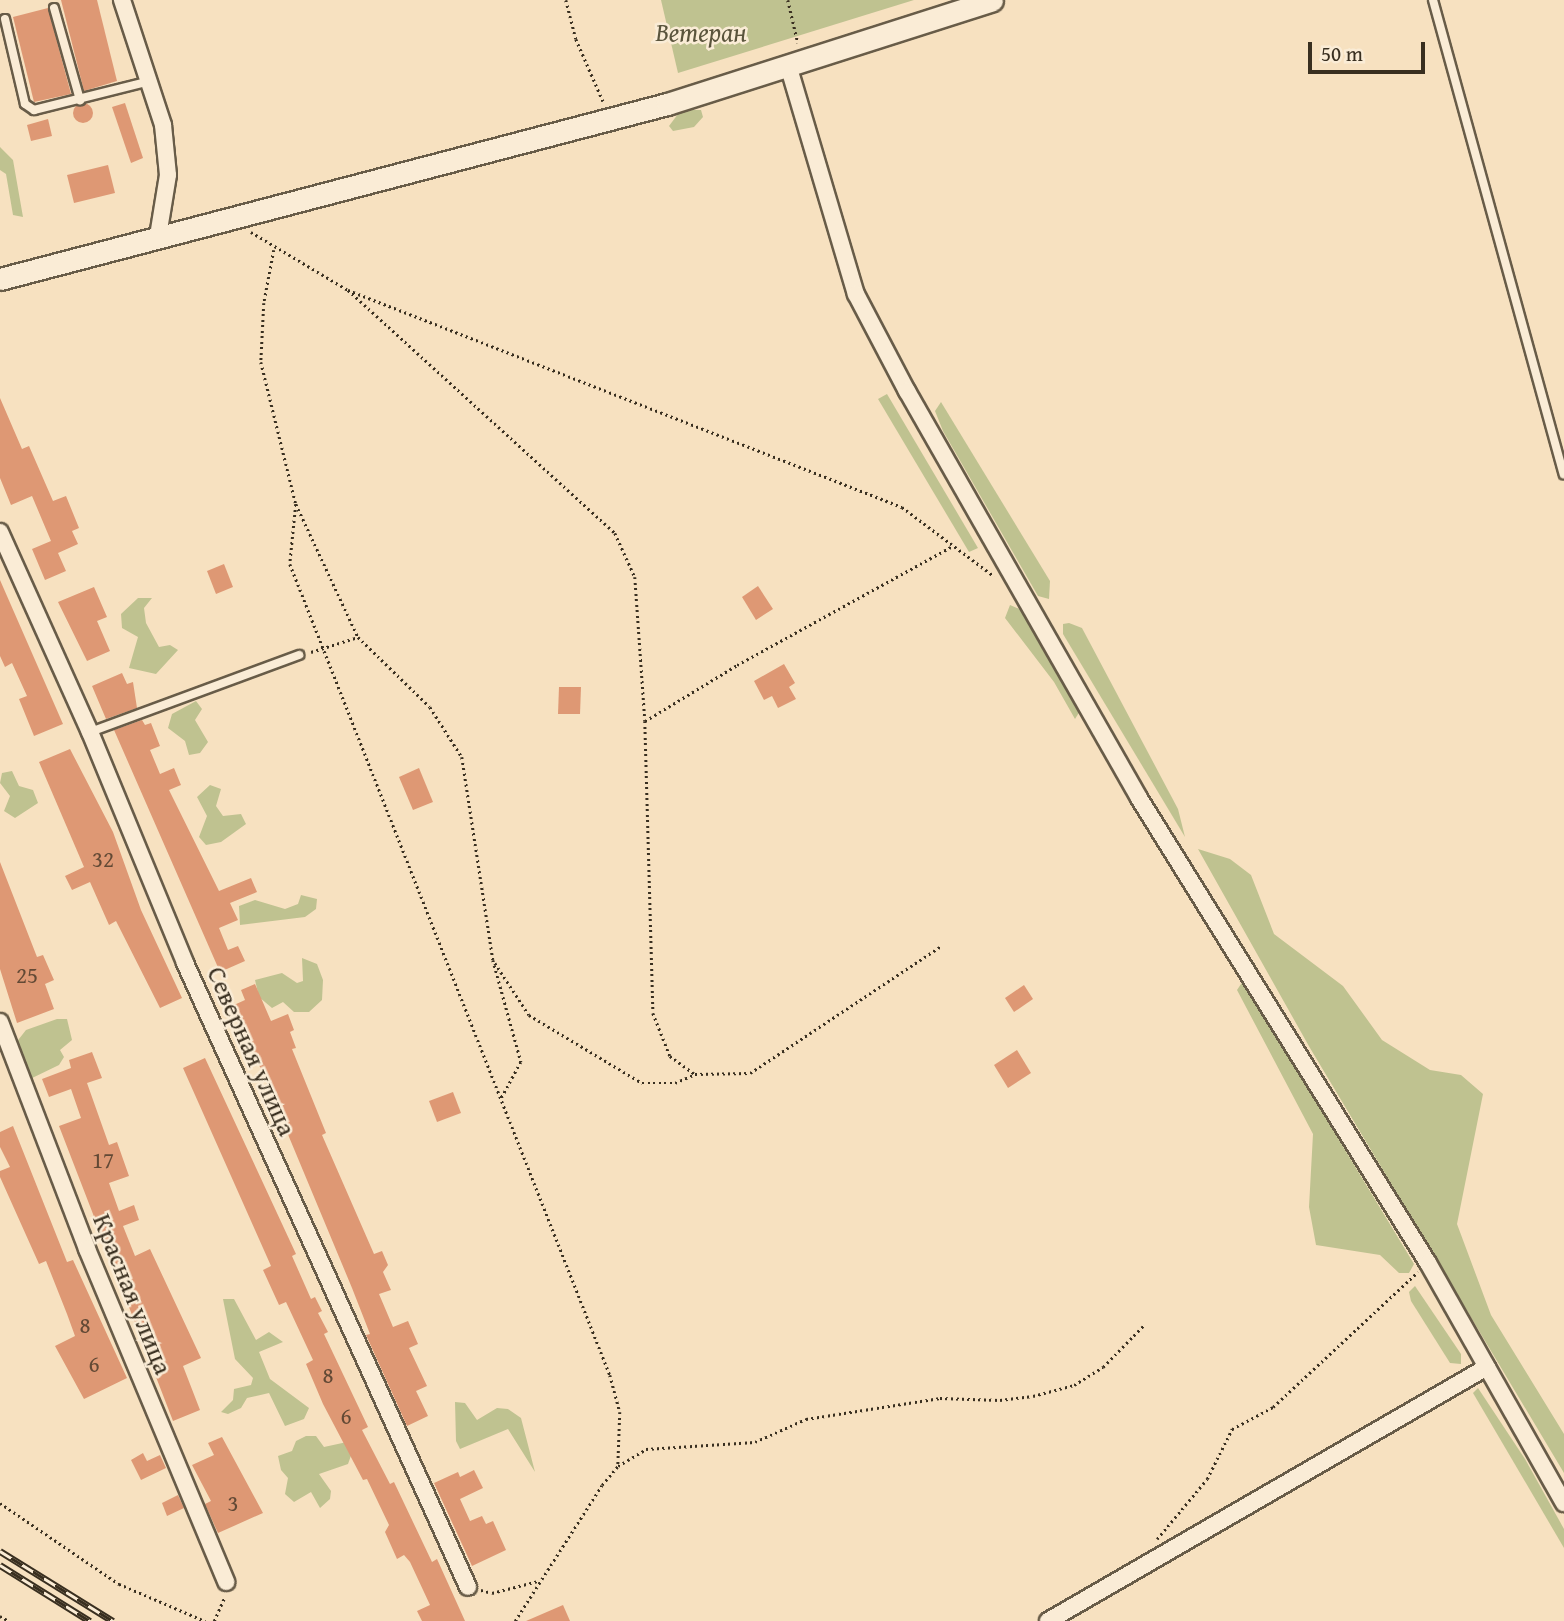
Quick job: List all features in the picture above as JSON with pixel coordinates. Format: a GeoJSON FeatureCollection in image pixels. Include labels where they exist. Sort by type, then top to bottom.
{"type":"FeatureCollection","features":[{"type":"Feature","properties":{"kind":"street"},"geometry":{"type":"LineString","coordinates":[[122,0],[146,82],[163,125],[168,175],[158,236]]}},
{"type":"Feature","properties":{"kind":"street"},"geometry":{"type":"LineString","coordinates":[[0,279],[611,120],[992,0]]}},
{"type":"Feature","properties":{"kind":"street"},"geometry":{"type":"LineString","coordinates":[[795,62],[856,294],[907,391],[1139,798],[1428,1263],[1564,1503]]}},
{"type":"Feature","properties":{"kind":"street","name":"Северная улица"},"geometry":{"type":"LineString","coordinates":[[0,532],[90,732],[185,963],[468,1587]]}},
{"type":"Feature","properties":{"kind":"street","name":"Красная улица"},"geometry":{"type":"LineString","coordinates":[[0,1022],[87,1249],[226,1582]]}},
{"type":"Feature","properties":{"kind":"street"},"geometry":{"type":"LineString","coordinates":[[1048,1621],[1487,1367]]}},
{"type":"Feature","properties":{"kind":"lane"},"geometry":{"type":"LineString","coordinates":[[1433,0],[1564,474]]}},
{"type":"Feature","properties":{"kind":"lane"},"geometry":{"type":"LineString","coordinates":[[54,8],[80,100]]}},
{"type":"Feature","properties":{"kind":"lane"},"geometry":{"type":"LineString","coordinates":[[5,19],[25,104],[34,110],[146,82]]}},
{"type":"Feature","properties":{"kind":"lane"},"geometry":{"type":"LineString","coordinates":[[90,732],[299,654]]}},
{"type":"Feature","properties":{"kind":"path"},"geometry":{"type":"LineString","coordinates":[[566,0],[576,39],[611,120]]}},
{"type":"Feature","properties":{"kind":"path"},"geometry":{"type":"LineString","coordinates":[[788,0],[795,62]]}},
{"type":"Feature","properties":{"kind":"path"},"geometry":{"type":"LineString","coordinates":[[232,218],[274,250],[348,290],[902,508],[998,579]]}},
{"type":"Feature","properties":{"kind":"path"},"geometry":{"type":"LineString","coordinates":[[274,250],[264,303],[261,362],[296,504],[358,637],[430,706],[462,757],[493,960],[521,1062],[501,1099]]}},
{"type":"Feature","properties":{"kind":"path"},"geometry":{"type":"LineString","coordinates":[[348,290],[615,533],[635,577],[645,721],[653,1013],[670,1056],[695,1074]]}},
{"type":"Feature","properties":{"kind":"path"},"geometry":{"type":"LineString","coordinates":[[296,504],[290,564],[326,649],[610,1375],[620,1412],[618,1465]]}},
{"type":"Feature","properties":{"kind":"path"},"geometry":{"type":"LineString","coordinates":[[645,721],[737,665],[953,546]]}},
{"type":"Feature","properties":{"kind":"path"},"geometry":{"type":"LineString","coordinates":[[299,654],[326,649],[358,637]]}},
{"type":"Feature","properties":{"kind":"path"},"geometry":{"type":"LineString","coordinates":[[493,960],[529,1015],[642,1083],[674,1083],[695,1074],[750,1073],[941,946]]}},
{"type":"Feature","properties":{"kind":"path"},"geometry":{"type":"LineString","coordinates":[[1150,1547],[1207,1479],[1232,1429],[1273,1407],[1428,1263]]}},
{"type":"Feature","properties":{"kind":"path"},"geometry":{"type":"LineString","coordinates":[[515,1621],[538,1581],[618,1465],[646,1449],[755,1442],[806,1419],[940,1398],[1000,1400],[1033,1396],[1074,1385],[1103,1367],[1144,1325]]}},
{"type":"Feature","properties":{"kind":"path"},"geometry":{"type":"LineString","coordinates":[[0,1503],[119,1584],[205,1621]]}},
{"type":"Feature","properties":{"kind":"path"},"geometry":{"type":"LineString","coordinates":[[468,1587],[492,1593],[538,1581]]}},
{"type":"Feature","properties":{"kind":"path"},"geometry":{"type":"LineString","coordinates":[[214,1621],[224,1603],[226,1582]]}},
{"type":"Feature","properties":{"kind":"path"},"geometry":{"type":"LineString","coordinates":[[0,1616],[9,1621]]}},
{"type":"Feature","properties":{"kind":"green space","name":"Ветеран"},"geometry":{"type":"Polygon","coordinates":[[[661,0],[914,0],[678,73],[661,0]]]}},
{"type":"Feature","properties":{"kind":"green space"},"geometry":{"type":"Polygon","coordinates":[[[681,110],[701,110],[703,117],[694,127],[673,131],[669,126],[681,110]]]}},
{"type":"Feature","properties":{"kind":"green space"},"geometry":{"type":"Polygon","coordinates":[[[0,147],[13,160],[23,217],[13,215],[6,174],[0,170],[0,147]]]}},
{"type":"Feature","properties":{"kind":"green space"},"geometry":{"type":"Polygon","coordinates":[[[887,394],[978,548],[969,552],[878,399],[887,394]]]}},
{"type":"Feature","properties":{"kind":"green space"},"geometry":{"type":"Polygon","coordinates":[[[941,402],[1050,581],[1049,599],[1038,596],[943,431],[935,411],[941,402]]]}},
{"type":"Feature","properties":{"kind":"green space"},"geometry":{"type":"Polygon","coordinates":[[[138,598],[152,598],[144,608],[146,623],[159,647],[170,645],[178,650],[156,674],[129,668],[138,637],[122,628],[121,614],[138,598]]]}},
{"type":"Feature","properties":{"kind":"green space"},"geometry":{"type":"Polygon","coordinates":[[[1010,605],[1024,611],[1080,711],[1075,719],[1054,682],[1005,618],[1010,605]]]}},
{"type":"Feature","properties":{"kind":"green space"},"geometry":{"type":"Polygon","coordinates":[[[1069,623],[1082,628],[1178,809],[1185,837],[1063,634],[1063,624],[1069,623]]]}},
{"type":"Feature","properties":{"kind":"green space"},"geometry":{"type":"Polygon","coordinates":[[[196,701],[202,709],[195,720],[208,742],[200,753],[189,755],[185,741],[168,728],[172,714],[196,701]]]}},
{"type":"Feature","properties":{"kind":"green space"},"geometry":{"type":"Polygon","coordinates":[[[12,771],[19,786],[33,790],[38,803],[15,818],[4,811],[10,796],[0,783],[2,773],[12,771]]]}},
{"type":"Feature","properties":{"kind":"green space"},"geometry":{"type":"Polygon","coordinates":[[[210,785],[221,789],[216,806],[223,816],[241,814],[246,824],[221,842],[206,845],[199,837],[207,816],[197,797],[210,785]]]}},
{"type":"Feature","properties":{"kind":"green space"},"geometry":{"type":"Polygon","coordinates":[[[1198,849],[1230,859],[1251,875],[1274,934],[1343,986],[1382,1040],[1430,1070],[1461,1075],[1483,1094],[1457,1224],[1491,1315],[1564,1434],[1564,1473],[1310,1048],[1198,849]]]}},
{"type":"Feature","properties":{"kind":"green space"},"geometry":{"type":"Polygon","coordinates":[[[301,895],[317,899],[316,909],[305,917],[240,925],[239,906],[255,900],[285,909],[298,904],[301,895]]]}},
{"type":"Feature","properties":{"kind":"green space"},"geometry":{"type":"Polygon","coordinates":[[[302,958],[317,964],[323,980],[322,1000],[309,1012],[294,1012],[283,1002],[272,1008],[259,997],[255,980],[282,973],[297,983],[303,981],[302,958]]]}},
{"type":"Feature","properties":{"kind":"green space"},"geometry":{"type":"Polygon","coordinates":[[[1243,981],[1414,1264],[1409,1273],[1399,1273],[1380,1255],[1316,1245],[1309,1207],[1313,1134],[1237,990],[1243,981]]]}},
{"type":"Feature","properties":{"kind":"green space"},"geometry":{"type":"Polygon","coordinates":[[[57,1019],[67,1019],[72,1040],[60,1050],[64,1057],[59,1065],[28,1080],[15,1044],[26,1030],[57,1019]]]}},
{"type":"Feature","properties":{"kind":"green space"},"geometry":{"type":"Polygon","coordinates":[[[1415,1286],[1461,1354],[1461,1364],[1450,1363],[1411,1301],[1409,1292],[1415,1286]]]}},
{"type":"Feature","properties":{"kind":"green space"},"geometry":{"type":"Polygon","coordinates":[[[223,1299],[234,1299],[256,1340],[269,1332],[283,1342],[259,1352],[270,1379],[309,1408],[304,1419],[285,1426],[269,1393],[247,1398],[241,1408],[228,1414],[221,1412],[233,1400],[234,1389],[251,1385],[253,1378],[235,1359],[223,1299]]]}},
{"type":"Feature","properties":{"kind":"green space"},"geometry":{"type":"Polygon","coordinates":[[[1478,1388],[1525,1459],[1564,1529],[1564,1548],[1473,1393],[1478,1388]]]}},
{"type":"Feature","properties":{"kind":"green space"},"geometry":{"type":"Polygon","coordinates":[[[455,1402],[465,1403],[477,1420],[497,1408],[508,1409],[521,1418],[535,1472],[508,1429],[460,1449],[456,1441],[455,1402]]]}},
{"type":"Feature","properties":{"kind":"green space"},"geometry":{"type":"Polygon","coordinates":[[[306,1436],[316,1436],[324,1447],[347,1442],[353,1450],[348,1464],[319,1474],[331,1491],[330,1499],[320,1508],[311,1492],[294,1502],[285,1494],[288,1478],[281,1470],[278,1456],[292,1451],[296,1441],[306,1436]]]}},
{"type":"Feature","properties":{"kind":"building"},"geometry":{"type":"Polygon","coordinates":[[[61,0],[97,0],[117,81],[84,91],[61,0]]]}},
{"type":"Feature","properties":{"kind":"building"},"geometry":{"type":"Polygon","coordinates":[[[48,8],[71,94],[34,102],[13,17],[48,8]]]}},
{"type":"Feature","properties":{"kind":"building"},"geometry":{"type":"Polygon","coordinates":[[[79,103],[87,103],[93,113],[87,123],[79,123],[73,117],[73,109],[79,103]]]}},
{"type":"Feature","properties":{"kind":"building"},"geometry":{"type":"Polygon","coordinates":[[[125,103],[143,158],[131,163],[112,107],[125,103]]]}},
{"type":"Feature","properties":{"kind":"building"},"geometry":{"type":"Polygon","coordinates":[[[48,119],[52,136],[31,141],[27,125],[48,119]]]}},
{"type":"Feature","properties":{"kind":"building"},"geometry":{"type":"Polygon","coordinates":[[[108,165],[115,193],[74,203],[67,175],[108,165]]]}},
{"type":"Feature","properties":{"kind":"building"},"geometry":{"type":"Polygon","coordinates":[[[0,398],[22,449],[29,446],[53,501],[66,496],[79,528],[72,531],[78,544],[58,553],[66,571],[45,580],[32,549],[51,541],[32,496],[11,505],[0,478],[0,398]]]}},
{"type":"Feature","properties":{"kind":"building"},"geometry":{"type":"Polygon","coordinates":[[[224,564],[233,587],[216,594],[207,571],[224,564]]]}},
{"type":"Feature","properties":{"kind":"building"},"geometry":{"type":"Polygon","coordinates":[[[0,580],[63,724],[34,736],[19,699],[27,696],[12,663],[5,667],[0,656],[0,580]]]}},
{"type":"Feature","properties":{"kind":"building"},"geometry":{"type":"Polygon","coordinates":[[[758,586],[773,609],[756,620],[742,597],[758,586]]]}},
{"type":"Feature","properties":{"kind":"building"},"geometry":{"type":"Polygon","coordinates":[[[94,587],[107,617],[97,621],[110,651],[87,661],[58,602],[94,587]]]}},
{"type":"Feature","properties":{"kind":"building"},"geometry":{"type":"Polygon","coordinates":[[[784,664],[795,683],[789,687],[796,699],[778,708],[772,696],[764,700],[754,681],[784,664]]]}},
{"type":"Feature","properties":{"kind":"building"},"geometry":{"type":"Polygon","coordinates":[[[122,673],[127,684],[133,682],[137,708],[106,719],[92,686],[122,673]]]}},
{"type":"Feature","properties":{"kind":"building"},"geometry":{"type":"Polygon","coordinates":[[[559,687],[581,687],[580,714],[558,714],[559,687]]]}},
{"type":"Feature","properties":{"kind":"building"},"geometry":{"type":"Polygon","coordinates":[[[142,720],[145,725],[151,723],[160,746],[150,750],[160,774],[174,768],[181,785],[169,790],[219,891],[251,878],[257,892],[230,903],[238,920],[219,928],[228,950],[238,946],[245,961],[220,972],[114,730],[142,720]]]}},
{"type":"Feature","properties":{"kind":"building"},"geometry":{"type":"Polygon","coordinates":[[[70,749],[113,832],[141,910],[182,998],[160,1008],[116,921],[109,925],[90,882],[72,890],[65,876],[84,867],[39,762],[70,749]]]}},
{"type":"Feature","properties":{"kind":"building"},"geometry":{"type":"Polygon","coordinates":[[[419,768],[433,802],[413,810],[399,777],[419,768]]]}},
{"type":"Feature","properties":{"kind":"building"},"geometry":{"type":"Polygon","coordinates":[[[0,862],[37,957],[43,955],[54,980],[45,984],[54,1009],[17,1023],[0,969],[0,862]]]}},
{"type":"Feature","properties":{"kind":"building"},"geometry":{"type":"Polygon","coordinates":[[[255,984],[271,1021],[288,1014],[294,1030],[290,1032],[296,1048],[292,1049],[326,1133],[322,1135],[374,1254],[382,1251],[388,1265],[383,1272],[391,1290],[379,1294],[393,1327],[408,1321],[418,1344],[409,1348],[427,1386],[416,1391],[428,1416],[407,1426],[366,1335],[370,1334],[352,1288],[234,1005],[245,1000],[241,990],[255,984]]]}},
{"type":"Feature","properties":{"kind":"building"},"geometry":{"type":"Polygon","coordinates":[[[1024,985],[1033,999],[1014,1012],[1005,998],[1024,985]]]}},
{"type":"Feature","properties":{"kind":"building"},"geometry":{"type":"Polygon","coordinates":[[[1017,1050],[1031,1073],[1008,1088],[994,1065],[1017,1050]]]}},
{"type":"Feature","properties":{"kind":"building"},"geometry":{"type":"Polygon","coordinates":[[[92,1052],[102,1078],[87,1083],[109,1145],[117,1142],[129,1176],[109,1183],[119,1211],[134,1205],[139,1220],[123,1226],[135,1256],[150,1249],[201,1358],[183,1366],[200,1410],[173,1421],[59,1126],[81,1118],[71,1089],[49,1097],[42,1079],[71,1068],[69,1060],[92,1052]]]}},
{"type":"Feature","properties":{"kind":"building"},"geometry":{"type":"Polygon","coordinates":[[[205,1058],[296,1254],[292,1256],[311,1299],[315,1297],[322,1311],[318,1313],[328,1332],[324,1334],[368,1427],[362,1430],[390,1484],[394,1482],[432,1562],[437,1559],[465,1621],[422,1621],[417,1611],[430,1605],[410,1562],[404,1555],[397,1559],[385,1532],[389,1525],[367,1479],[363,1480],[323,1404],[306,1364],[313,1360],[286,1302],[279,1305],[263,1270],[271,1266],[183,1068],[205,1058]]]}},
{"type":"Feature","properties":{"kind":"building"},"geometry":{"type":"Polygon","coordinates":[[[453,1092],[461,1113],[437,1122],[429,1101],[453,1092]]]}},
{"type":"Feature","properties":{"kind":"building"},"geometry":{"type":"Polygon","coordinates":[[[13,1126],[67,1262],[73,1260],[127,1378],[84,1399],[55,1346],[75,1336],[67,1314],[46,1261],[39,1264],[0,1177],[0,1171],[10,1167],[0,1147],[0,1132],[13,1126]]]}},
{"type":"Feature","properties":{"kind":"building"},"geometry":{"type":"Polygon","coordinates":[[[222,1437],[263,1513],[218,1533],[205,1504],[211,1501],[192,1465],[214,1455],[208,1443],[222,1437]]]}},
{"type":"Feature","properties":{"kind":"building"},"geometry":{"type":"Polygon","coordinates":[[[143,1453],[147,1461],[160,1455],[166,1468],[141,1480],[131,1460],[143,1453]]]}},
{"type":"Feature","properties":{"kind":"building"},"geometry":{"type":"Polygon","coordinates":[[[474,1470],[483,1488],[460,1499],[470,1521],[482,1516],[486,1524],[493,1521],[506,1550],[472,1566],[434,1483],[458,1472],[460,1477],[474,1470]]]}},
{"type":"Feature","properties":{"kind":"building"},"geometry":{"type":"Polygon","coordinates":[[[178,1495],[184,1508],[167,1516],[162,1503],[178,1495]]]}},
{"type":"Feature","properties":{"kind":"building"},"geometry":{"type":"Polygon","coordinates":[[[563,1605],[570,1621],[526,1621],[563,1605]]]}},
{"type":"Feature","properties":{"kind":"railway"},"geometry":{"type":"LineString","coordinates":[[0,1551],[113,1621]]}},
{"type":"Feature","properties":{"kind":"railway"},"geometry":{"type":"LineString","coordinates":[[0,1565],[90,1621]]}}]}
